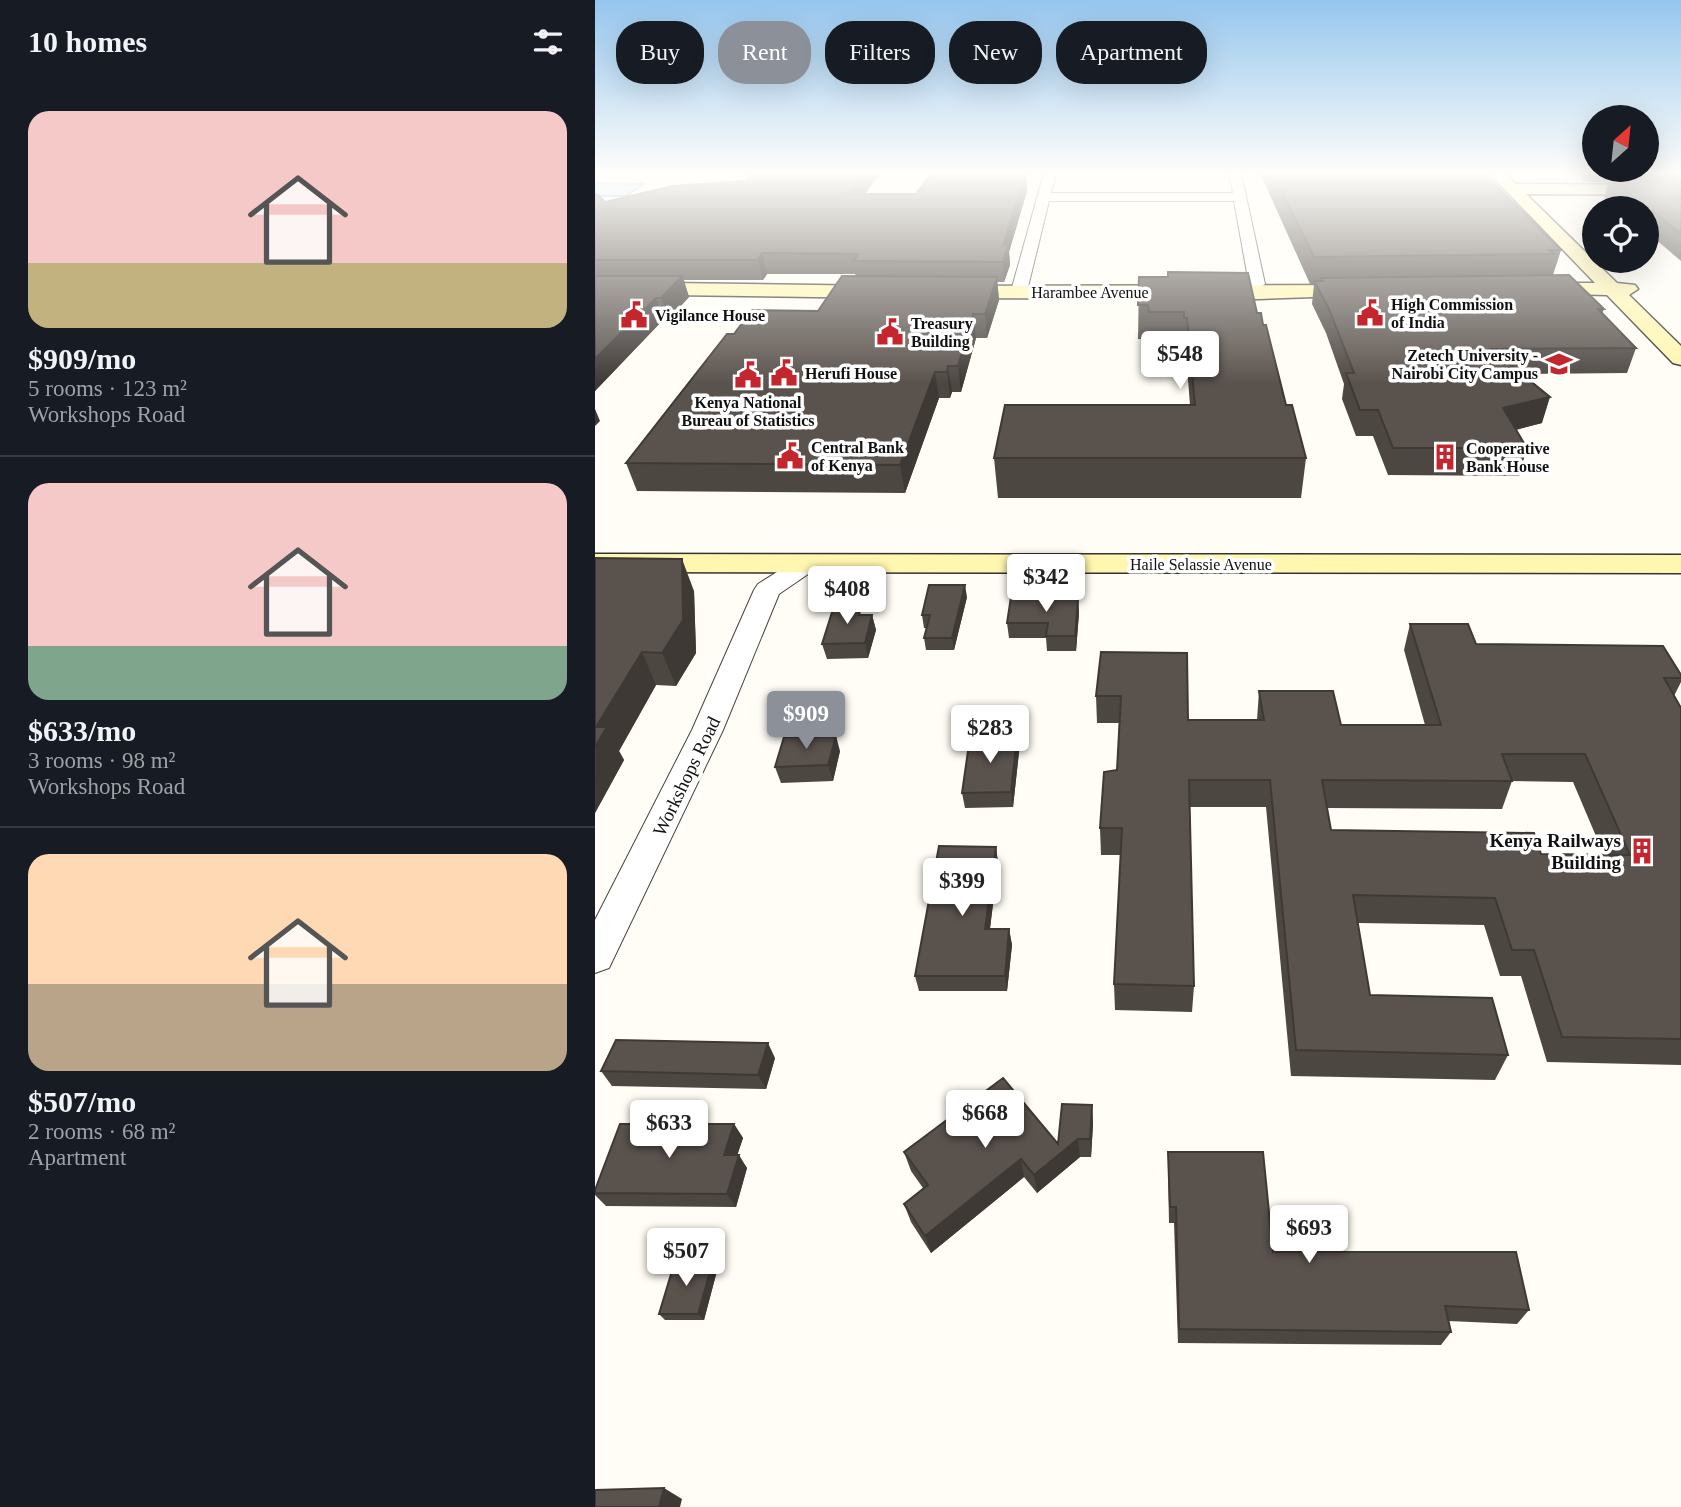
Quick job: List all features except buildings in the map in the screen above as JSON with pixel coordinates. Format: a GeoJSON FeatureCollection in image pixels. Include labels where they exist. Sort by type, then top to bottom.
{"type":"FeatureCollection","features":[{"type":"Feature","properties":{"kind":"main road"},"geometry":{"type":"LineString","coordinates":[[1574,243],[1620,289],[1681,358]]}},
{"type":"Feature","properties":{"kind":"main road"},"geometry":{"type":"LineString","coordinates":[[1608,273],[1620,289],[1681,342]]}},
{"type":"Feature","properties":{"kind":"main road","name":"Harambee Avenue"},"geometry":{"type":"LineString","coordinates":[[930,292],[1033,286],[1259,293],[1391,290]]}},
{"type":"Feature","properties":{"kind":"main road"},"geometry":{"type":"LineString","coordinates":[[595,288],[905,292]]}},
{"type":"Feature","properties":{"kind":"main road"},"geometry":{"type":"LineString","coordinates":[[1512,289],[1620,289]]}},
{"type":"Feature","properties":{"kind":"main road","name":"Haile Selassie Avenue"},"geometry":{"type":"LineString","coordinates":[[595,541],[1681,544]]}},
{"type":"Feature","properties":{"kind":"main road","name":"Haile Selassie Avenue"},"geometry":{"type":"LineString","coordinates":[[595,563],[1681,564]]}},
{"type":"Feature","properties":{"kind":"street"},"geometry":{"type":"LineString","coordinates":[[1033,286],[1042,243]]}},
{"type":"Feature","properties":{"kind":"street"},"geometry":{"type":"LineString","coordinates":[[1249,243],[1257,284]]}},
{"type":"Feature","properties":{"kind":"street"},"geometry":{"type":"LineString","coordinates":[[744,564],[767,590],[809,563]]}},
{"type":"Feature","properties":{"kind":"street","name":"Workshops Road"},"geometry":{"type":"LineString","coordinates":[[595,957],[680,790],[735,674],[767,590]]}},
{"type":"Feature","properties":{"kind":"place","name":"High Commission of India"},"geometry":{"type":"Point","coordinates":[1370,313]}},
{"type":"Feature","properties":{"kind":"place","name":"Vigilance House"},"geometry":{"type":"Point","coordinates":[634,315]}},
{"type":"Feature","properties":{"kind":"place","name":"Treasury Building"},"geometry":{"type":"Point","coordinates":[890,332]}},
{"type":"Feature","properties":{"kind":"place","name":"Zetech University - Nairobi City Campus"},"geometry":{"type":"Point","coordinates":[1559,364]}},
{"type":"Feature","properties":{"kind":"place","name":"Herufi House"},"geometry":{"type":"Point","coordinates":[784,373]}},
{"type":"Feature","properties":{"kind":"place","name":"Kenya National Bureau of Statistics"},"geometry":{"type":"Point","coordinates":[748,375]}},
{"type":"Feature","properties":{"kind":"place","name":"Central Bank of Kenya"},"geometry":{"type":"Point","coordinates":[790,456]}},
{"type":"Feature","properties":{"kind":"place","name":"Cooperative Bank House"},"geometry":{"type":"Point","coordinates":[1445,457]}},
{"type":"Feature","properties":{"kind":"place","name":"Kenya Railways Building"},"geometry":{"type":"Point","coordinates":[1642,851]}}]}
